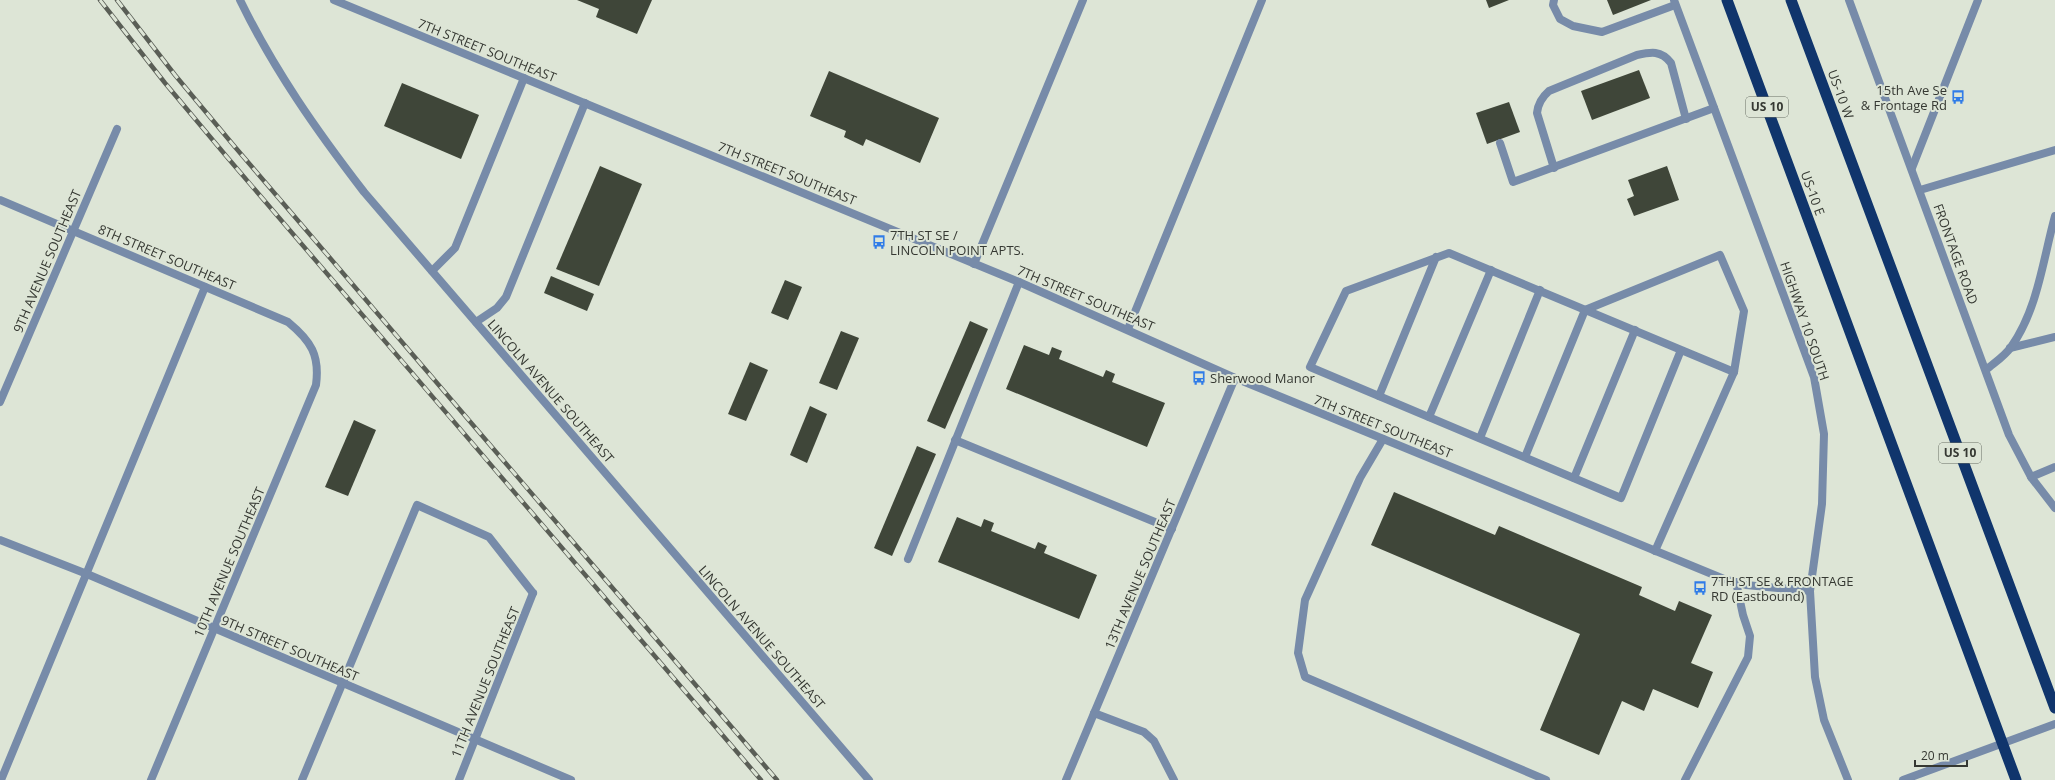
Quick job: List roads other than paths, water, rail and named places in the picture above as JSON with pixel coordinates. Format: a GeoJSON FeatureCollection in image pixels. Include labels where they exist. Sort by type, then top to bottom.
{"type":"FeatureCollection","features":[{"type":"Feature","properties":{"kind":"highway","name":"US-10 E"},"geometry":{"type":"LineString","coordinates":[[1727,0],[2002,744]]}},
{"type":"Feature","properties":{"kind":"highway","name":"US-10 W"},"geometry":{"type":"LineString","coordinates":[[1791,0],[2055,708]]}},
{"type":"Feature","properties":{"kind":"highway","name":"US 10"},"geometry":{"type":"LineString","coordinates":[[2002,744],[2016,780]]}},
{"type":"Feature","properties":{"kind":"street","name":"LINCOLN AVENUE SOUTHEAST"},"geometry":{"type":"LineString","coordinates":[[240,0],[256,32],[287,85],[318,131],[364,192],[868,780]]}},
{"type":"Feature","properties":{"kind":"street","name":"7TH STREET SOUTHEAST"},"geometry":{"type":"LineString","coordinates":[[334,0],[1019,282],[1128,329],[1235,378],[1724,579],[1746,585],[1810,591]]}},
{"type":"Feature","properties":{"kind":"street"},"geometry":{"type":"LineString","coordinates":[[974,264],[1083,0]]}},
{"type":"Feature","properties":{"kind":"street"},"geometry":{"type":"LineString","coordinates":[[1128,329],[1262,0]]}},
{"type":"Feature","properties":{"kind":"street"},"geometry":{"type":"LineString","coordinates":[[1554,0],[1553,5],[1560,19],[1573,26],[1602,32],[1674,2]]}},
{"type":"Feature","properties":{"kind":"street","name":"FRONTAGE ROAD"},"geometry":{"type":"LineString","coordinates":[[1849,0],[2009,435],[2031,477],[2055,508]]}},
{"type":"Feature","properties":{"kind":"street"},"geometry":{"type":"LineString","coordinates":[[1912,168],[1978,0]]}},
{"type":"Feature","properties":{"kind":"street","name":"HIGHWAY 10 SOUTH"},"geometry":{"type":"LineString","coordinates":[[1674,2],[1814,377],[1824,434],[1822,504],[1810,591],[1815,677],[1824,720],[1848,780]]}},
{"type":"Feature","properties":{"kind":"street"},"geometry":{"type":"LineString","coordinates":[[1554,168],[1537,113],[1538,105],[1544,96],[1549,91],[1638,55],[1652,51],[1666,57],[1671,63],[1686,119]]}},
{"type":"Feature","properties":{"kind":"street"},"geometry":{"type":"LineString","coordinates":[[432,271],[455,248],[524,78]]}},
{"type":"Feature","properties":{"kind":"street"},"geometry":{"type":"LineString","coordinates":[[476,322],[497,308],[506,297],[585,103]]}},
{"type":"Feature","properties":{"kind":"street"},"geometry":{"type":"LineString","coordinates":[[1500,143],[1513,182],[1714,108]]}},
{"type":"Feature","properties":{"kind":"street","name":"9TH AVENUE SOUTHEAST"},"geometry":{"type":"LineString","coordinates":[[0,402],[117,129]]}},
{"type":"Feature","properties":{"kind":"street"},"geometry":{"type":"LineString","coordinates":[[1920,190],[2055,150]]}},
{"type":"Feature","properties":{"kind":"street","name":"8TH STREET SOUTHEAST"},"geometry":{"type":"LineString","coordinates":[[0,200],[74,230],[288,322],[304,334],[313,352]]}},
{"type":"Feature","properties":{"kind":"street"},"geometry":{"type":"LineString","coordinates":[[1986,370],[2010,348],[2035,296],[2055,216]]}},
{"type":"Feature","properties":{"kind":"street"},"geometry":{"type":"LineString","coordinates":[[1681,350],[1621,498],[1310,367],[1346,291],[1449,253],[1734,372]]}},
{"type":"Feature","properties":{"kind":"street"},"geometry":{"type":"LineString","coordinates":[[1525,457],[1585,310],[1720,255],[1744,311],[1734,372],[1655,551]]}},
{"type":"Feature","properties":{"kind":"street"},"geometry":{"type":"LineString","coordinates":[[1379,396],[1436,257]]}},
{"type":"Feature","properties":{"kind":"street"},"geometry":{"type":"LineString","coordinates":[[1429,417],[1491,270]]}},
{"type":"Feature","properties":{"kind":"street"},"geometry":{"type":"LineString","coordinates":[[908,559],[1019,282]]}},
{"type":"Feature","properties":{"kind":"street"},"geometry":{"type":"LineString","coordinates":[[1,780],[205,287]]}},
{"type":"Feature","properties":{"kind":"street"},"geometry":{"type":"LineString","coordinates":[[1480,438],[1540,290]]}},
{"type":"Feature","properties":{"kind":"street"},"geometry":{"type":"LineString","coordinates":[[1574,478],[1635,330]]}},
{"type":"Feature","properties":{"kind":"street"},"geometry":{"type":"LineString","coordinates":[[2010,348],[2055,337]]}},
{"type":"Feature","properties":{"kind":"street","name":"10TH AVENUE SOUTHEAST"},"geometry":{"type":"LineString","coordinates":[[151,780],[316,385],[318,367],[313,352]]}},
{"type":"Feature","properties":{"kind":"street","name":"13TH AVENUE SOUTHEAST"},"geometry":{"type":"LineString","coordinates":[[1066,780],[1235,378]]}},
{"type":"Feature","properties":{"kind":"street"},"geometry":{"type":"LineString","coordinates":[[1383,439],[1360,478],[1305,600],[1298,653],[1305,677],[1546,780]]}},
{"type":"Feature","properties":{"kind":"street"},"geometry":{"type":"LineString","coordinates":[[956,440],[1172,528]]}},
{"type":"Feature","properties":{"kind":"street"},"geometry":{"type":"LineString","coordinates":[[2031,477],[2055,467]]}},
{"type":"Feature","properties":{"kind":"street","name":"11TH AVENUE SOUTHEAST"},"geometry":{"type":"LineString","coordinates":[[342,683],[417,505],[490,537],[533,593],[459,780]]}},
{"type":"Feature","properties":{"kind":"street","name":"9TH STREET SOUTHEAST"},"geometry":{"type":"LineString","coordinates":[[0,540],[87,574],[571,780]]}},
{"type":"Feature","properties":{"kind":"street"},"geometry":{"type":"LineString","coordinates":[[1685,780],[1748,657],[1750,636],[1743,615],[1736,582]]}},
{"type":"Feature","properties":{"kind":"street"},"geometry":{"type":"LineString","coordinates":[[302,780],[342,683]]}},
{"type":"Feature","properties":{"kind":"street"},"geometry":{"type":"LineString","coordinates":[[1094,713],[1144,732],[1154,741],[1174,780]]}},
{"type":"Feature","properties":{"kind":"street"},"geometry":{"type":"LineString","coordinates":[[1903,780],[2055,724]]}},
{"type":"Feature","properties":{"kind":"railway"},"geometry":{"type":"LineString","coordinates":[[100,0],[165,83],[227,157],[761,780]]}},
{"type":"Feature","properties":{"kind":"railway"},"geometry":{"type":"LineString","coordinates":[[117,0],[175,75],[235,147],[777,780]]}},
{"type":"Feature","properties":{"kind":"place","name":"15th Ave Se & Frontage Rd"},"geometry":{"type":"Point","coordinates":[1958,97]}},
{"type":"Feature","properties":{"kind":"place","name":"7TH ST SE / LINCOLN POINT APTS."},"geometry":{"type":"Point","coordinates":[879,242]}},
{"type":"Feature","properties":{"kind":"place","name":"Sherwood Manor"},"geometry":{"type":"Point","coordinates":[1199,378]}},
{"type":"Feature","properties":{"kind":"place","name":"7TH ST SE & FRONTAGE RD (Eastbound)"},"geometry":{"type":"Point","coordinates":[1700,588]}}]}
